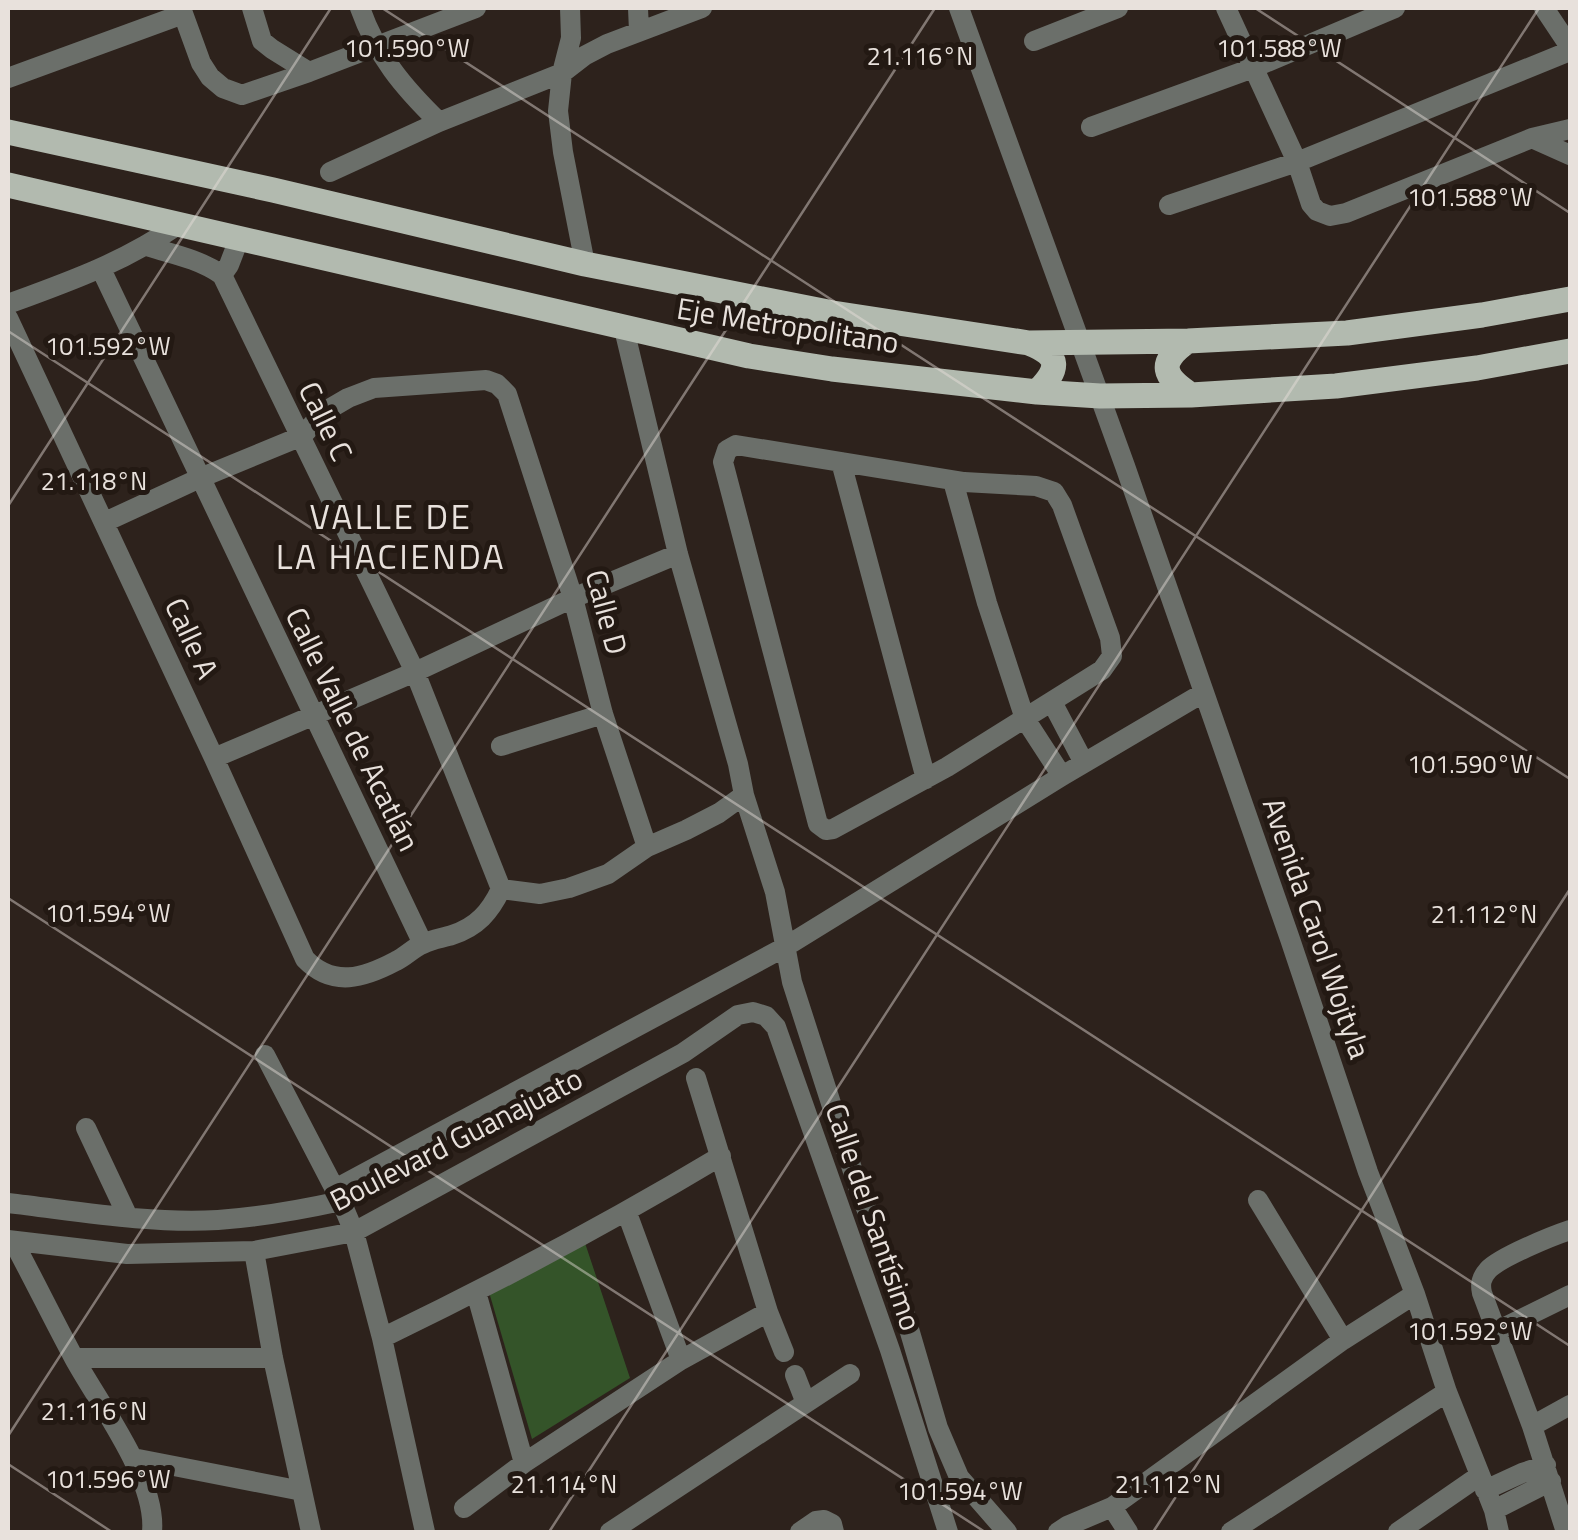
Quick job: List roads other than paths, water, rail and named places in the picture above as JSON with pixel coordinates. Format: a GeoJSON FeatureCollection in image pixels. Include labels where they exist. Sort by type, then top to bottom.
{"type":"FeatureCollection","features":[{"type":"Feature","properties":{"kind":"main road","name":"Eje Metropolitano"},"geometry":{"type":"LineString","coordinates":[[8,132],[586,264],[833,313],[1029,342],[1188,342],[1347,334],[1570,299]]}},
{"type":"Feature","properties":{"kind":"main road","name":"Eje Metropolitano"},"geometry":{"type":"LineString","coordinates":[[8,184],[624,329],[782,361],[1037,392],[1191,395],[1336,386],[1477,368],[1570,351]]}},
{"type":"Feature","properties":{"kind":"main road"},"geometry":{"type":"LineString","coordinates":[[1029,342],[1049,354],[1054,363],[1052,377],[1037,392]]}},
{"type":"Feature","properties":{"kind":"main road"},"geometry":{"type":"LineString","coordinates":[[1188,342],[1171,356],[1167,370],[1171,380],[1191,395]]}},
{"type":"Feature","properties":{"kind":"street"},"geometry":{"type":"LineString","coordinates":[[252,8],[262,41],[309,72]]}},
{"type":"Feature","properties":{"kind":"street"},"geometry":{"type":"LineString","coordinates":[[360,8],[376,45],[406,90],[439,122]]}},
{"type":"Feature","properties":{"kind":"street"},"geometry":{"type":"LineString","coordinates":[[570,8],[571,38],[558,111],[586,264]]}},
{"type":"Feature","properties":{"kind":"street"},"geometry":{"type":"LineString","coordinates":[[638,8],[639,31]]}},
{"type":"Feature","properties":{"kind":"street"},"geometry":{"type":"LineString","coordinates":[[330,172],[439,122],[562,73],[607,44],[702,8]]}},
{"type":"Feature","properties":{"kind":"street","name":"Avenida Carol Wojtyla"},"geometry":{"type":"LineString","coordinates":[[960,8],[1204,692],[1368,1172],[1500,1532]]}},
{"type":"Feature","properties":{"kind":"street"},"geometry":{"type":"LineString","coordinates":[[1034,41],[1118,8]]}},
{"type":"Feature","properties":{"kind":"street"},"geometry":{"type":"LineString","coordinates":[[1226,8],[1297,162],[1310,204],[1330,216],[1532,138],[1570,129]]}},
{"type":"Feature","properties":{"kind":"street"},"geometry":{"type":"LineString","coordinates":[[1092,127],[1253,68],[1394,8]]}},
{"type":"Feature","properties":{"kind":"street"},"geometry":{"type":"LineString","coordinates":[[1169,206],[1297,162],[1570,49],[1544,8]]}},
{"type":"Feature","properties":{"kind":"street"},"geometry":{"type":"LineString","coordinates":[[8,78],[182,11],[200,62],[210,77],[223,88],[242,95],[470,9]]}},
{"type":"Feature","properties":{"kind":"street"},"geometry":{"type":"LineString","coordinates":[[1532,138],[1570,155]]}},
{"type":"Feature","properties":{"kind":"street"},"geometry":{"type":"LineString","coordinates":[[8,304],[101,269],[178,225]]}},
{"type":"Feature","properties":{"kind":"street"},"geometry":{"type":"LineString","coordinates":[[146,246],[210,266],[222,275],[239,239]]}},
{"type":"Feature","properties":{"kind":"street","name":"Calle Valle de Acatlán"},"geometry":{"type":"LineString","coordinates":[[101,269],[423,944]]}},
{"type":"Feature","properties":{"kind":"street","name":"Calle C"},"geometry":{"type":"LineString","coordinates":[[222,275],[414,672],[502,889]]}},
{"type":"Feature","properties":{"kind":"street","name":"Calle A"},"geometry":{"type":"LineString","coordinates":[[8,318],[305,959],[315,970],[348,979],[395,962],[423,944]]}},
{"type":"Feature","properties":{"kind":"street"},"geometry":{"type":"LineString","coordinates":[[624,329],[678,554],[744,795],[775,892],[792,982],[856,1181],[902,1306],[938,1428],[959,1477],[1007,1532]]}},
{"type":"Feature","properties":{"kind":"street","name":"Calle D"},"geometry":{"type":"LineString","coordinates":[[302,436],[324,412],[374,388],[486,380],[497,384],[506,394],[573,598],[603,714],[647,846]]}},
{"type":"Feature","properties":{"kind":"street"},"geometry":{"type":"LineString","coordinates":[[104,522],[302,436]]}},
{"type":"Feature","properties":{"kind":"street"},"geometry":{"type":"LineString","coordinates":[[736,444],[953,481],[1036,486],[1054,492],[1110,638],[1112,656],[1102,670],[1025,719],[926,779],[826,830],[818,824],[723,462],[727,450],[736,444]]}},
{"type":"Feature","properties":{"kind":"street"},"geometry":{"type":"LineString","coordinates":[[842,462],[926,779]]}},
{"type":"Feature","properties":{"kind":"street"},"geometry":{"type":"LineString","coordinates":[[953,481],[1025,719],[1062,776]]}},
{"type":"Feature","properties":{"kind":"street"},"geometry":{"type":"LineString","coordinates":[[214,758],[678,554]]}},
{"type":"Feature","properties":{"kind":"street","name":"Boulevard Guanajuato"},"geometry":{"type":"LineString","coordinates":[[8,1203],[128,1217],[214,1220],[282,1214],[338,1195],[785,947],[1204,692]]}},
{"type":"Feature","properties":{"kind":"street"},"geometry":{"type":"LineString","coordinates":[[1052,702],[1084,763]]}},
{"type":"Feature","properties":{"kind":"street"},"geometry":{"type":"LineString","coordinates":[[502,746],[603,714]]}},
{"type":"Feature","properties":{"kind":"street"},"geometry":{"type":"LineString","coordinates":[[423,944],[478,923],[502,889],[540,894],[608,874],[647,846],[686,830],[744,795]]}},
{"type":"Feature","properties":{"kind":"street","name":"Calle del Santísimo"},"geometry":{"type":"LineString","coordinates":[[683,1054],[738,1015],[753,1012],[766,1016],[776,1027],[890,1350],[948,1532]]}},
{"type":"Feature","properties":{"kind":"street","name":"Boulevard Guanajuato"},"geometry":{"type":"LineString","coordinates":[[10,1240],[127,1254],[254,1251],[354,1232],[683,1054]]}},
{"type":"Feature","properties":{"kind":"street"},"geometry":{"type":"LineString","coordinates":[[265,1055],[354,1232],[426,1532]]}},
{"type":"Feature","properties":{"kind":"street"},"geometry":{"type":"LineString","coordinates":[[696,1078],[768,1312],[784,1352]]}},
{"type":"Feature","properties":{"kind":"street"},"geometry":{"type":"LineString","coordinates":[[86,1128],[128,1217]]}},
{"type":"Feature","properties":{"kind":"street"},"geometry":{"type":"LineString","coordinates":[[382,1338],[626,1213],[721,1156]]}},
{"type":"Feature","properties":{"kind":"street"},"geometry":{"type":"LineString","coordinates":[[1258,1200],[1343,1340]]}},
{"type":"Feature","properties":{"kind":"street"},"geometry":{"type":"LineString","coordinates":[[626,1213],[681,1360]]}},
{"type":"Feature","properties":{"kind":"street"},"geometry":{"type":"LineString","coordinates":[[1566,1525],[1480,1285],[1497,1262],[1570,1230]]}},
{"type":"Feature","properties":{"kind":"street"},"geometry":{"type":"LineString","coordinates":[[10,1240],[132,1458],[146,1495],[152,1532]]}},
{"type":"Feature","properties":{"kind":"street"},"geometry":{"type":"LineString","coordinates":[[254,1251],[273,1358],[312,1532]]}},
{"type":"Feature","properties":{"kind":"street"},"geometry":{"type":"LineString","coordinates":[[476,1292],[524,1463]]}},
{"type":"Feature","properties":{"kind":"street"},"geometry":{"type":"LineString","coordinates":[[1058,1532],[1112,1507],[1343,1340],[1415,1294]]}},
{"type":"Feature","properties":{"kind":"street"},"geometry":{"type":"LineString","coordinates":[[1497,1330],[1570,1295]]}},
{"type":"Feature","properties":{"kind":"street"},"geometry":{"type":"LineString","coordinates":[[464,1508],[524,1463],[681,1360],[768,1312]]}},
{"type":"Feature","properties":{"kind":"street"},"geometry":{"type":"LineString","coordinates":[[74,1358],[273,1358]]}},
{"type":"Feature","properties":{"kind":"street"},"geometry":{"type":"LineString","coordinates":[[610,1532],[850,1374]]}},
{"type":"Feature","properties":{"kind":"street"},"geometry":{"type":"LineString","coordinates":[[795,1375],[806,1403]]}},
{"type":"Feature","properties":{"kind":"street"},"geometry":{"type":"LineString","coordinates":[[1231,1532],[1447,1392]]}},
{"type":"Feature","properties":{"kind":"street"},"geometry":{"type":"LineString","coordinates":[[1532,1426],[1570,1405]]}},
{"type":"Feature","properties":{"kind":"street"},"geometry":{"type":"LineString","coordinates":[[132,1458],[302,1491]]}},
{"type":"Feature","properties":{"kind":"street"},"geometry":{"type":"LineString","coordinates":[[1398,1532],[1486,1492],[1548,1473]]}},
{"type":"Feature","properties":{"kind":"street"},"geometry":{"type":"LineString","coordinates":[[1112,1507],[1128,1532]]}},
{"type":"Feature","properties":{"kind":"street"},"geometry":{"type":"LineString","coordinates":[[800,1532],[824,1520],[832,1524],[834,1532]]}},
{"type":"Feature","properties":{"kind":"district","name":"VALLE DE LA HACIENDA"},"geometry":{"type":"Point","coordinates":[391,536]}}]}
